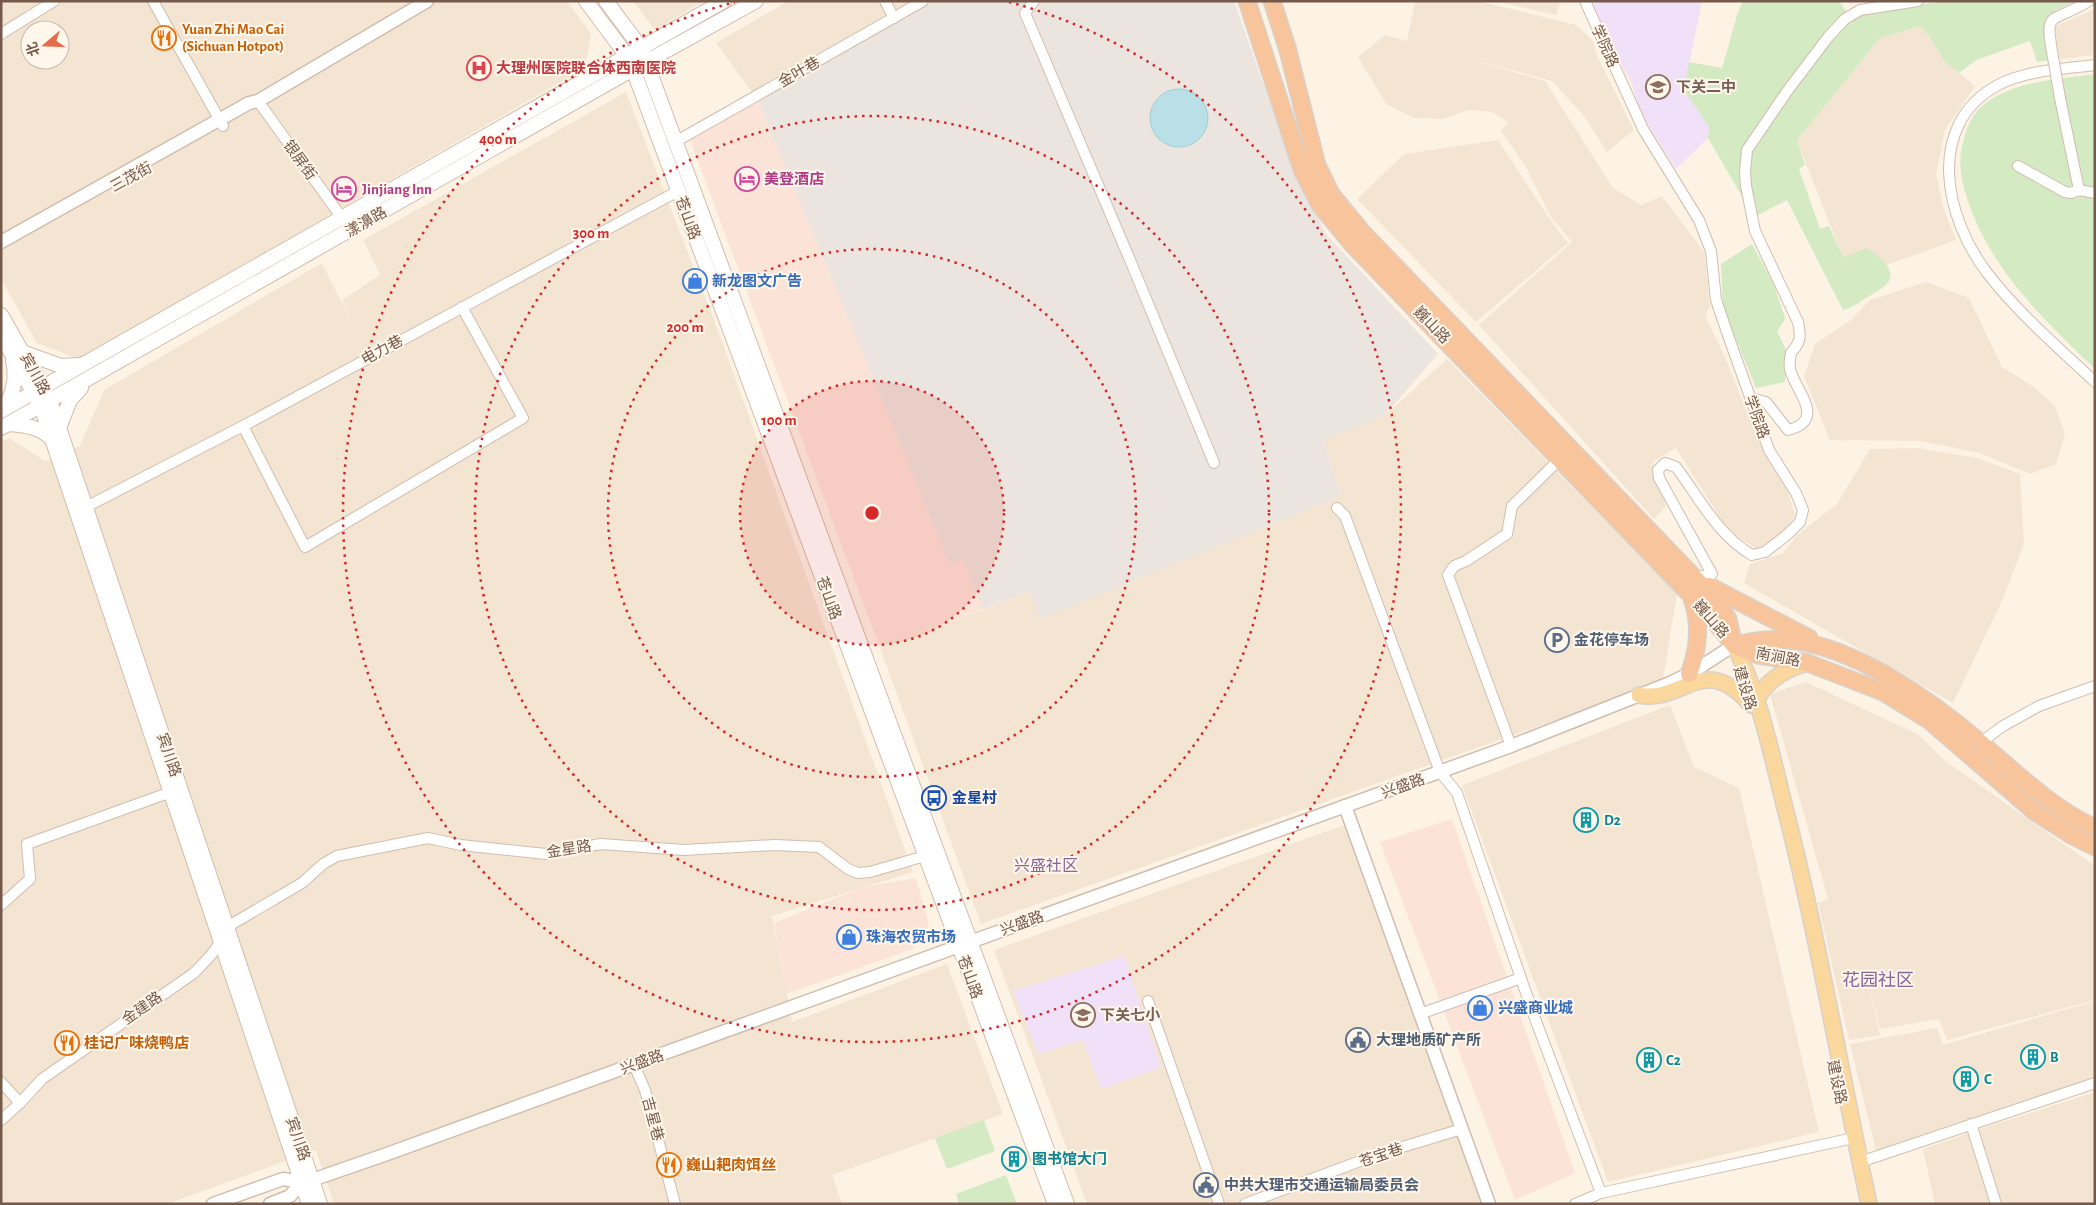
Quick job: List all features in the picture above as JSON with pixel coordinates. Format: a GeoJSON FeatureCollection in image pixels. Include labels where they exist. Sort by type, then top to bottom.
{"type":"FeatureCollection","features":[{"type":"Feature","properties":{"kind":"highway","name":"巍山路"},"geometry":{"type":"LineString","coordinates":[[1247,1],[1292,141],[1308,183],[1331,207],[1363,233],[1717,602],[1725,613],[1730,625],[1734,645]]}},
{"type":"Feature","properties":{"kind":"highway","name":"巍山路"},"geometry":{"type":"LineString","coordinates":[[1272,1],[1289,54],[1308,136],[1331,207],[1352,244],[1691,596],[1734,645]]}},
{"type":"Feature","properties":{"kind":"highway"},"geometry":{"type":"LineString","coordinates":[[1292,141],[1308,136]]}},
{"type":"Feature","properties":{"kind":"highway"},"geometry":{"type":"LineString","coordinates":[[1693,577],[1835,652]]}},
{"type":"Feature","properties":{"kind":"highway"},"geometry":{"type":"LineString","coordinates":[[1689,674],[1696,652],[1698,635],[1697,618],[1691,596]]}},
{"type":"Feature","properties":{"kind":"highway","name":"南涧路"},"geometry":{"type":"LineString","coordinates":[[1734,645],[1763,640],[1787,640],[1810,643],[1873,668],[1900,683],[1932,704],[2035,812],[2071,835],[2095,846]]}},
{"type":"Feature","properties":{"kind":"highway","name":"南涧路"},"geometry":{"type":"LineString","coordinates":[[1734,645],[1758,655],[1808,663],[1883,692],[1975,748],[2073,817],[2095,828]]}},
{"type":"Feature","properties":{"kind":"main road","name":"苍山路"},"geometry":{"type":"LineString","coordinates":[[586,1],[627,56],[925,856],[965,944],[1067,1204]]}},
{"type":"Feature","properties":{"kind":"main road","name":"苍山路"},"geometry":{"type":"LineString","coordinates":[[606,1],[641,48],[965,944],[1055,1204]]}},
{"type":"Feature","properties":{"kind":"main road","name":"漾濞路"},"geometry":{"type":"LineString","coordinates":[[2,411],[724,1]]}},
{"type":"Feature","properties":{"kind":"main road","name":"漾濞路"},"geometry":{"type":"LineString","coordinates":[[5,426],[632,69],[756,1]]}},
{"type":"Feature","properties":{"kind":"main road","name":"宾川路"},"geometry":{"type":"LineString","coordinates":[[1,315],[17,353],[46,404],[171,792],[222,942],[307,1181],[320,1204]]}},
{"type":"Feature","properties":{"kind":"main road","name":"宾川路"},"geometry":{"type":"LineString","coordinates":[[1,335],[17,353]]}},
{"type":"Feature","properties":{"kind":"main road"},"geometry":{"type":"LineString","coordinates":[[2,411],[10,400],[17,353],[61,366],[70,367],[86,364]]}},
{"type":"Feature","properties":{"kind":"main road"},"geometry":{"type":"LineString","coordinates":[[5,426],[34,428],[46,433],[56,434],[70,400],[88,379]]}},
{"type":"Feature","properties":{"kind":"main road","name":"宾川路"},"geometry":{"type":"LineString","coordinates":[[56,434],[86,507],[227,927],[307,1181],[309,1204]]}},
{"type":"Feature","properties":{"kind":"main road","name":"建设路"},"geometry":{"type":"LineString","coordinates":[[1734,645],[1737,668],[1754,702],[1800,864],[1869,1204]]}},
{"type":"Feature","properties":{"kind":"main road"},"geometry":{"type":"LineString","coordinates":[[1639,695],[1658,694],[1708,679],[1729,686],[1754,702],[1776,676],[1791,668],[1808,663]]}},
{"type":"Feature","properties":{"kind":"main road","name":"建设路"},"geometry":{"type":"LineString","coordinates":[[1754,702],[1793,869],[1862,1204]]}},
{"type":"Feature","properties":{"kind":"street"},"geometry":{"type":"LineString","coordinates":[[1,34],[54,1]]}},
{"type":"Feature","properties":{"kind":"street"},"geometry":{"type":"LineString","coordinates":[[153,1],[222,123]]}},
{"type":"Feature","properties":{"kind":"street","name":"三茂街"},"geometry":{"type":"LineString","coordinates":[[1,250],[222,123],[249,104],[258,101],[427,1]]}},
{"type":"Feature","properties":{"kind":"street"},"geometry":{"type":"LineString","coordinates":[[885,1],[894,18]]}},
{"type":"Feature","properties":{"kind":"street","name":"金叶巷"},"geometry":{"type":"LineString","coordinates":[[675,142],[923,1]]}},
{"type":"Feature","properties":{"kind":"street"},"geometry":{"type":"LineString","coordinates":[[1034,1],[1025,13],[1214,463]]}},
{"type":"Feature","properties":{"kind":"street","name":"学院路"},"geometry":{"type":"LineString","coordinates":[[1584,1],[1642,129],[1699,220],[1711,251],[1716,300],[1769,450],[1796,492],[1803,510],[1800,522],[1781,540],[1761,554],[1752,555],[1744,551],[1723,532],[1676,467],[1665,463],[1658,470],[1659,478],[1712,574]]}},
{"type":"Feature","properties":{"kind":"street"},"geometry":{"type":"LineString","coordinates":[[1751,398],[1766,402],[1788,430],[1806,419],[1808,408],[1790,369],[1790,353],[1799,345],[1800,329],[1754,231],[1748,204],[1745,172],[1747,150],[1788,90],[1829,36],[1845,19],[1860,10],[1918,1]]}},
{"type":"Feature","properties":{"kind":"street"},"geometry":{"type":"LineString","coordinates":[[2079,190],[2049,35],[2050,22],[2055,17],[2089,1]]}},
{"type":"Feature","properties":{"kind":"street"},"geometry":{"type":"LineString","coordinates":[[2095,65],[2028,75],[2003,83],[1990,90],[1972,105],[1958,126],[1950,146],[1948,164],[1953,198],[1962,228],[1983,267],[2027,318],[2095,382]]}},
{"type":"Feature","properties":{"kind":"street","name":"银屏街"},"geometry":{"type":"LineString","coordinates":[[258,101],[342,218]]}},
{"type":"Feature","properties":{"kind":"street","name":"三茂街"},"geometry":{"type":"LineString","coordinates":[[1,242],[222,123]]}},
{"type":"Feature","properties":{"kind":"street"},"geometry":{"type":"LineString","coordinates":[[2018,166],[2065,192],[2071,193],[2079,190],[2095,193]]}},
{"type":"Feature","properties":{"kind":"street","name":"电力巷"},"geometry":{"type":"LineString","coordinates":[[86,507],[243,426],[678,191]]}},
{"type":"Feature","properties":{"kind":"street"},"geometry":{"type":"LineString","coordinates":[[243,426],[305,547],[523,418],[462,307]]}},
{"type":"Feature","properties":{"kind":"street"},"geometry":{"type":"LineString","coordinates":[[1511,746],[1448,575],[1454,566],[1466,561],[1507,534],[1512,506],[1560,459]]}},
{"type":"Feature","properties":{"kind":"street"},"geometry":{"type":"LineString","coordinates":[[1337,508],[1345,516],[1440,772],[1457,793],[1599,1196]]}},
{"type":"Feature","properties":{"kind":"street"},"geometry":{"type":"LineString","coordinates":[[1693,577],[1710,576],[1712,574],[1726,596]]}},
{"type":"Feature","properties":{"kind":"street","name":"兴盛路"},"geometry":{"type":"LineString","coordinates":[[270,1204],[290,1196],[307,1181],[448,1133],[1511,746],[1689,674],[1734,645]]}},
{"type":"Feature","properties":{"kind":"street"},"geometry":{"type":"LineString","coordinates":[[1975,748],[2003,726],[2039,706],[2095,686]]}},
{"type":"Feature","properties":{"kind":"street"},"geometry":{"type":"LineString","coordinates":[[1,905],[30,879],[27,844],[171,792]]}},
{"type":"Feature","properties":{"kind":"street"},"geometry":{"type":"LineString","coordinates":[[1346,806],[1489,1204]]}},
{"type":"Feature","properties":{"kind":"street","name":"金星路"},"geometry":{"type":"LineString","coordinates":[[227,927],[302,883],[322,864],[338,856],[428,838],[461,845],[546,854],[601,844],[684,850],[775,845],[819,847],[848,869],[858,873],[870,872],[925,856]]}},
{"type":"Feature","properties":{"kind":"street","name":"金建路"},"geometry":{"type":"LineString","coordinates":[[1,1120],[42,1079],[194,973],[222,942],[227,927]]}},
{"type":"Feature","properties":{"kind":"street"},"geometry":{"type":"LineString","coordinates":[[1420,1014],[1521,978]]}},
{"type":"Feature","properties":{"kind":"street"},"geometry":{"type":"LineString","coordinates":[[1148,1002],[1218,1204]]}},
{"type":"Feature","properties":{"kind":"street","name":"吉星巷"},"geometry":{"type":"LineString","coordinates":[[634,1065],[645,1090],[675,1204]]}},
{"type":"Feature","properties":{"kind":"street"},"geometry":{"type":"LineString","coordinates":[[1,1082],[20,1103]]}},
{"type":"Feature","properties":{"kind":"street"},"geometry":{"type":"LineString","coordinates":[[1860,1162],[2095,1083]]}},
{"type":"Feature","properties":{"kind":"street"},"geometry":{"type":"LineString","coordinates":[[1971,1124],[1996,1204]]}},
{"type":"Feature","properties":{"kind":"street","name":"苍宝巷"},"geometry":{"type":"LineString","coordinates":[[1245,1204],[1380,1154],[1462,1129]]}},
{"type":"Feature","properties":{"kind":"street"},"geometry":{"type":"LineString","coordinates":[[1575,1204],[1599,1196],[1849,1138]]}},
{"type":"Feature","properties":{"kind":"street","name":"兴盛路"},"geometry":{"type":"LineString","coordinates":[[213,1204],[283,1179],[307,1181]]}},
{"type":"Feature","properties":{"kind":"shaded area"},"geometry":{"type":"Polygon","coordinates":[[[1,1],[567,1],[591,34],[585,68],[79,359],[37,343],[1,279],[1,1]]]}},
{"type":"Feature","properties":{"kind":"shaded area"},"geometry":{"type":"Polygon","coordinates":[[[633,1],[704,1],[655,30],[633,1]]]}},
{"type":"Feature","properties":{"kind":"shaded area"},"geometry":{"type":"Polygon","coordinates":[[[788,1],[934,1],[758,100],[716,43],[788,1]]]}},
{"type":"Feature","properties":{"kind":"shaded area"},"geometry":{"type":"Polygon","coordinates":[[[934,1],[1234,1],[1276,120],[1325,233],[1438,354],[1384,416],[1323,440],[1341,496],[1041,619],[1029,592],[983,609],[963,560],[950,565],[758,100],[934,1]]]}},
{"type":"Feature","properties":{"kind":"shaded area"},"geometry":{"type":"Polygon","coordinates":[[[1415,1],[1478,1],[1576,25],[1593,41],[1597,56],[1634,130],[1607,152],[1584,116],[1552,81],[1452,54],[1545,81],[1613,188],[1641,205],[1662,196],[1704,252],[1710,306],[1705,316],[1724,355],[1758,439],[1787,489],[1795,516],[1783,533],[1759,550],[1729,532],[1676,448],[1653,462],[1666,506],[1654,519],[1479,325],[1572,242],[1551,217],[1525,165],[1501,131],[1508,122],[1492,112],[1469,110],[1442,119],[1414,118],[1386,104],[1358,57],[1385,35],[1407,41],[1415,1]]]}},
{"type":"Feature","properties":{"kind":"shaded area"},"geometry":{"type":"Polygon","coordinates":[[[1495,1],[1561,1],[1556,15],[1495,1]]]}},
{"type":"Feature","properties":{"kind":"shaded area","name":"下关二中"},"geometry":{"type":"Polygon","coordinates":[[[1588,1],[1702,1],[1684,89],[1709,127],[1708,138],[1676,169],[1639,110],[1632,84],[1588,1]]]}},
{"type":"Feature","properties":{"kind":"shaded area"},"geometry":{"type":"Polygon","coordinates":[[[2095,9],[2095,55],[2060,59],[2054,27],[2095,9]]]}},
{"type":"Feature","properties":{"kind":"shaded area"},"geometry":{"type":"Polygon","coordinates":[[[1920,26],[1930,37],[1944,61],[1975,86],[1945,130],[1936,174],[1944,210],[1956,240],[1851,278],[1797,140],[1880,38],[1920,26]]]}},
{"type":"Feature","properties":{"kind":"shaded area"},"geometry":{"type":"Polygon","coordinates":[[[626,92],[720,336],[913,872],[772,916],[792,1022],[947,964],[1003,1114],[832,1175],[842,1204],[334,1204],[316,1150],[167,1204],[1,1204],[1,442],[9,438],[45,461],[80,446],[104,390],[322,263],[350,319],[342,300],[380,275],[363,240],[626,92]]]}},
{"type":"Feature","properties":{"kind":"shaded area"},"geometry":{"type":"Polygon","coordinates":[[[758,100],[950,564],[963,560],[983,609],[880,648],[690,140],[758,100]]]}},
{"type":"Feature","properties":{"kind":"shaded area"},"geometry":{"type":"Polygon","coordinates":[[[1498,140],[1549,218],[1568,243],[1476,322],[1357,199],[1404,154],[1498,140]]]}},
{"type":"Feature","properties":{"kind":"shaded area"},"geometry":{"type":"Polygon","coordinates":[[[1926,282],[1969,298],[2002,367],[2035,388],[2055,406],[2065,434],[2056,464],[2030,474],[1980,453],[1920,441],[1830,440],[1804,376],[1815,344],[1851,320],[1870,300],[1926,282]]]}},
{"type":"Feature","properties":{"kind":"shaded area"},"geometry":{"type":"Polygon","coordinates":[[[1447,359],[1677,594],[1663,679],[1606,702],[981,924],[880,648],[1029,592],[1041,619],[1341,496],[1323,440],[1384,416],[1447,359]]]}},
{"type":"Feature","properties":{"kind":"shaded area"},"geometry":{"type":"Polygon","coordinates":[[[1917,448],[1977,458],[2020,474],[2024,544],[2001,603],[1953,703],[1744,583],[1750,564],[1783,553],[1797,535],[1837,504],[1870,449],[1917,448]]]}},
{"type":"Feature","properties":{"kind":"shaded area"},"geometry":{"type":"Polygon","coordinates":[[[1806,682],[1919,735],[1944,760],[2095,866],[2095,1000],[1947,1040],[1939,1019],[1880,1029],[1870,989],[1880,1035],[1849,1040],[1818,903],[1828,899],[1770,694],[1806,682]]]}},
{"type":"Feature","properties":{"kind":"shaded area"},"geometry":{"type":"Polygon","coordinates":[[[1670,705],[1694,767],[1739,788],[1819,1132],[1608,1182],[1462,785],[1670,705]]]}},
{"type":"Feature","properties":{"kind":"shaded area","name":"兴盛商业城"},"geometry":{"type":"Polygon","coordinates":[[[1452,819],[1575,1173],[1515,1200],[1380,842],[1452,819]]]}},
{"type":"Feature","properties":{"kind":"shaded area"},"geometry":{"type":"Polygon","coordinates":[[[1347,824],[1484,1204],[1087,1204],[994,950],[1347,824]]]}},
{"type":"Feature","properties":{"kind":"shaded area","name":"珠海农贸市场"},"geometry":{"type":"Polygon","coordinates":[[[916,878],[929,925],[913,949],[786,994],[774,923],[863,887],[916,878]]]}},
{"type":"Feature","properties":{"kind":"shaded area","name":"下关七小"},"geometry":{"type":"Polygon","coordinates":[[[1124,956],[1161,1067],[1101,1089],[1083,1040],[1038,1054],[1013,991],[1124,956]]]}},
{"type":"Feature","properties":{"kind":"shaded area"},"geometry":{"type":"Polygon","coordinates":[[[2095,1001],[2095,1079],[1876,1151],[1850,1044],[1937,1028],[1943,1045],[2095,1001]]]}},
{"type":"Feature","properties":{"kind":"shaded area"},"geometry":{"type":"Polygon","coordinates":[[[2095,1092],[2095,1204],[2002,1204],[1977,1130],[2095,1092]]]}},
{"type":"Feature","properties":{"kind":"shaded area"},"geometry":{"type":"Polygon","coordinates":[[[1969,1133],[1992,1204],[1935,1204],[1923,1149],[1969,1133]]]}},
{"type":"Feature","properties":{"kind":"green space"},"geometry":{"type":"Polygon","coordinates":[[[1743,1],[1839,1],[1845,10],[1855,17],[1866,12],[1947,1],[2076,1],[2056,10],[2045,20],[2050,60],[2037,62],[2030,41],[1976,60],[1959,73],[1944,61],[1930,37],[1920,26],[1880,38],[1797,140],[1805,165],[1799,169],[1820,229],[1829,226],[1843,257],[1867,248],[1884,262],[1890,271],[1889,281],[1886,285],[1857,304],[1843,310],[1787,200],[1754,217],[1708,138],[1709,127],[1684,90],[1689,62],[1722,68],[1743,1]]]}},
{"type":"Feature","properties":{"kind":"green space"},"geometry":{"type":"Polygon","coordinates":[[[2095,74],[2095,369],[2022,294],[1992,252],[1979,229],[1969,204],[1962,181],[1960,158],[1969,125],[1977,111],[1986,103],[2024,85],[2095,74]]]}},
{"type":"Feature","properties":{"kind":"green space"},"geometry":{"type":"Polygon","coordinates":[[[1752,244],[1774,285],[1784,315],[1785,319],[1777,331],[1787,352],[1785,382],[1756,388],[1723,308],[1721,264],[1752,244]]]}},
{"type":"Feature","properties":{"kind":"green space"},"geometry":{"type":"Polygon","coordinates":[[[984,1120],[995,1151],[947,1169],[935,1138],[984,1120]]]}},
{"type":"Feature","properties":{"kind":"green space"},"geometry":{"type":"Polygon","coordinates":[[[1006,1175],[1017,1204],[959,1204],[956,1194],[1006,1175]]]}},
{"type":"Feature","properties":{"kind":"water"},"geometry":{"type":"Polygon","coordinates":[[[1179,89],[1190,91],[1203,102],[1208,118],[1206,129],[1195,142],[1179,147],[1168,145],[1155,134],[1150,118],[1152,107],[1163,94],[1179,89]]]}},
{"type":"Feature","properties":{"kind":"place","name":"Yuan Zhi Mao Cai (Sichuan Hotpot)"},"geometry":{"type":"Point","coordinates":[164,38]}},
{"type":"Feature","properties":{"kind":"place","name":"大理州医院联合体西南医院"},"geometry":{"type":"Point","coordinates":[479,68]}},
{"type":"Feature","properties":{"kind":"place","name":"下关二中"},"geometry":{"type":"Point","coordinates":[1658,87]}},
{"type":"Feature","properties":{"kind":"place","name":"美登酒店"},"geometry":{"type":"Point","coordinates":[747,179]}},
{"type":"Feature","properties":{"kind":"place","name":"Jinjiang Inn"},"geometry":{"type":"Point","coordinates":[344,189]}},
{"type":"Feature","properties":{"kind":"place","name":"新龙图文广告"},"geometry":{"type":"Point","coordinates":[695,281]}},
{"type":"Feature","properties":{"kind":"place","name":"金花停车场"},"geometry":{"type":"Point","coordinates":[1557,640]}},
{"type":"Feature","properties":{"kind":"place","name":"金星村"},"geometry":{"type":"Point","coordinates":[934,798]}},
{"type":"Feature","properties":{"kind":"place","name":"D2"},"geometry":{"type":"Point","coordinates":[1586,820]}},
{"type":"Feature","properties":{"kind":"place","name":"珠海农贸市场"},"geometry":{"type":"Point","coordinates":[849,937]}},
{"type":"Feature","properties":{"kind":"place","name":"兴盛商业城"},"geometry":{"type":"Point","coordinates":[1480,1008]}},
{"type":"Feature","properties":{"kind":"place","name":"下关七小"},"geometry":{"type":"Point","coordinates":[1083,1015]}},
{"type":"Feature","properties":{"kind":"place","name":"大理地质矿产所"},"geometry":{"type":"Point","coordinates":[1358,1040]}},
{"type":"Feature","properties":{"kind":"place","name":"桂记广味烧鸭店"},"geometry":{"type":"Point","coordinates":[67,1043]}},
{"type":"Feature","properties":{"kind":"place","name":"B"},"geometry":{"type":"Point","coordinates":[2033,1057]}},
{"type":"Feature","properties":{"kind":"place","name":"C2"},"geometry":{"type":"Point","coordinates":[1649,1060]}},
{"type":"Feature","properties":{"kind":"place","name":"C"},"geometry":{"type":"Point","coordinates":[1966,1079]}},
{"type":"Feature","properties":{"kind":"place","name":"图书馆大门"},"geometry":{"type":"Point","coordinates":[1014,1159]}},
{"type":"Feature","properties":{"kind":"place","name":"巍山耙肉饵丝"},"geometry":{"type":"Point","coordinates":[669,1165]}},
{"type":"Feature","properties":{"kind":"place","name":"中共大理市交通运输局委员会"},"geometry":{"type":"Point","coordinates":[1206,1185]}},
{"type":"Feature","properties":{"kind":"district","name":"兴盛社区"},"geometry":{"type":"Point","coordinates":[1046,865]}},
{"type":"Feature","properties":{"kind":"district","name":"花园社区"},"geometry":{"type":"Point","coordinates":[1878,980]}}]}
